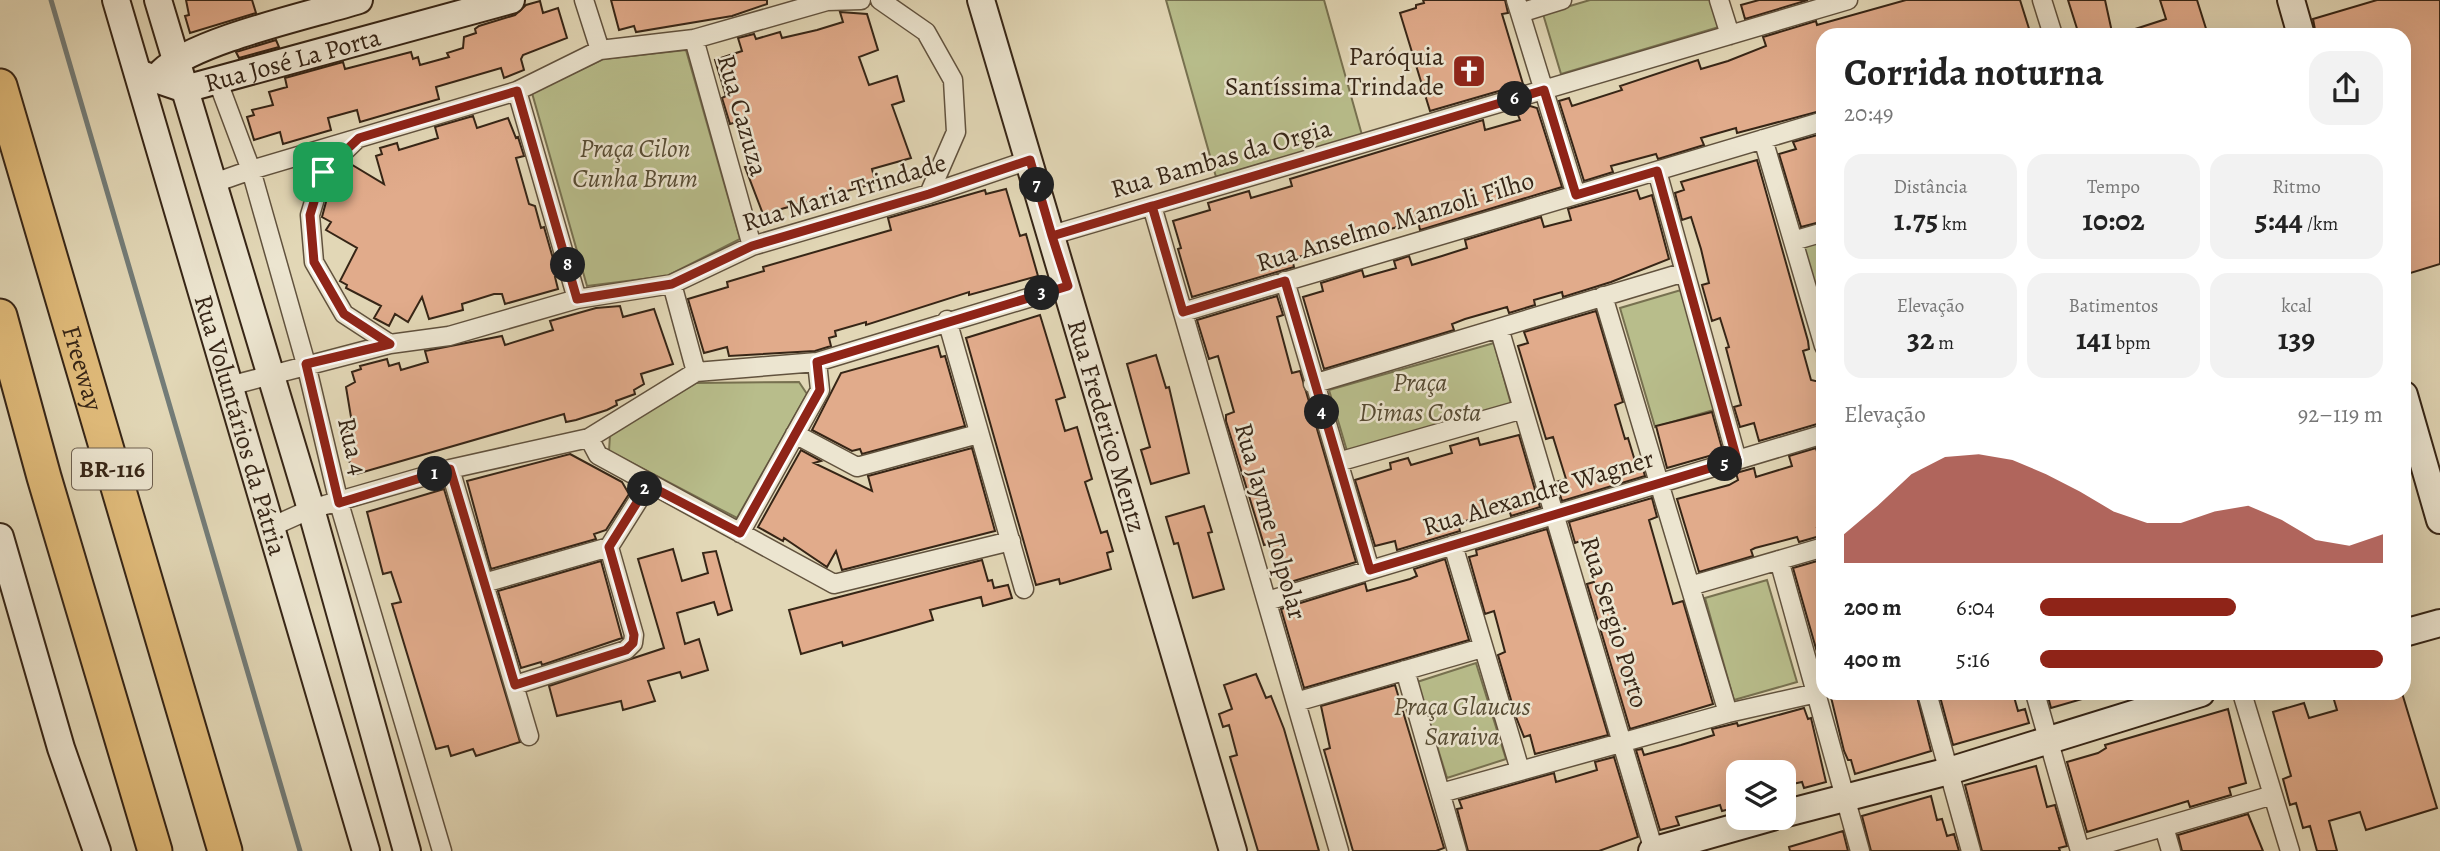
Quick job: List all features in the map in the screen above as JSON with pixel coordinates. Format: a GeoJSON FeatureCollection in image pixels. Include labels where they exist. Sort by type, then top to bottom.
{"type":"FeatureCollection","features":[{"type":"Feature","properties":{"kind":"highway","name":"Freeway"},"geometry":{"type":"LineString","coordinates":[[0,86],[225,851]]}},
{"type":"Feature","properties":{"kind":"highway","name":"BR-116"},"geometry":{"type":"LineString","coordinates":[[0,316],[44,477],[156,851]]}},
{"type":"Feature","properties":{"kind":"highway"},"geometry":{"type":"LineString","coordinates":[[0,384],[44,477]]}},
{"type":"Feature","properties":{"kind":"street","name":"Rua Voluntários da Pátria"},"geometry":{"type":"LineString","coordinates":[[116,0],[146,83],[229,386],[366,851]]}},
{"type":"Feature","properties":{"kind":"street","name":"Rua Voluntários da Pátria"},"geometry":{"type":"LineString","coordinates":[[158,0],[311,509],[407,851]]}},
{"type":"Feature","properties":{"kind":"street","name":"Rua José La Porta"},"geometry":{"type":"LineString","coordinates":[[146,83],[175,61],[222,41],[359,0]]}},
{"type":"Feature","properties":{"kind":"street","name":"Rua José La Porta"},"geometry":{"type":"LineString","coordinates":[[146,83],[185,89],[218,82],[510,0]]}},
{"type":"Feature","properties":{"kind":"street"},"geometry":{"type":"LineString","coordinates":[[584,0],[600,50]]}},
{"type":"Feature","properties":{"kind":"street"},"geometry":{"type":"LineString","coordinates":[[214,183],[517,91],[600,50],[694,39],[827,1],[861,0]]}},
{"type":"Feature","properties":{"kind":"street"},"geometry":{"type":"LineString","coordinates":[[880,0],[926,32],[953,80],[956,132],[929,194]]}},
{"type":"Feature","properties":{"kind":"street","name":"Rua Frederico Mentz"},"geometry":{"type":"LineString","coordinates":[[981,0],[1068,286],[1233,851]]}},
{"type":"Feature","properties":{"kind":"street"},"geometry":{"type":"LineString","coordinates":[[1562,0],[1518,7],[1576,195]]}},
{"type":"Feature","properties":{"kind":"street"},"geometry":{"type":"LineString","coordinates":[[1719,0],[1730,35]]}},
{"type":"Feature","properties":{"kind":"street","name":"Rua Bambas da Orgia"},"geometry":{"type":"LineString","coordinates":[[1052,236],[1730,35],[1828,3],[1848,0]]}},
{"type":"Feature","properties":{"kind":"street"},"geometry":{"type":"LineString","coordinates":[[2042,0],[2051,28]]}},
{"type":"Feature","properties":{"kind":"street"},"geometry":{"type":"LineString","coordinates":[[2291,0],[2299,28]]}},
{"type":"Feature","properties":{"kind":"street","name":"Rua Cazuza"},"geometry":{"type":"LineString","coordinates":[[694,39],[752,246]]}},
{"type":"Feature","properties":{"kind":"street","name":"Rua 4"},"geometry":{"type":"LineString","coordinates":[[218,82],[251,170],[306,364],[339,503],[442,851]]}},
{"type":"Feature","properties":{"kind":"street"},"geometry":{"type":"LineString","coordinates":[[517,91],[577,299]]}},
{"type":"Feature","properties":{"kind":"street","name":"Rua Anselmo Manzoli Filho"},"geometry":{"type":"LineString","coordinates":[[1183,312],[1816,123]]}},
{"type":"Feature","properties":{"kind":"street"},"geometry":{"type":"LineString","coordinates":[[359,138],[323,172],[310,215],[314,262],[344,314],[390,344]]}},
{"type":"Feature","properties":{"kind":"street"},"geometry":{"type":"LineString","coordinates":[[1763,139],[1816,309]]}},
{"type":"Feature","properties":{"kind":"street","name":"Rua Maria Trindade"},"geometry":{"type":"LineString","coordinates":[[229,386],[390,344],[449,336],[577,299],[672,284],[752,246],[929,194],[1030,160]]}},
{"type":"Feature","properties":{"kind":"street"},"geometry":{"type":"LineString","coordinates":[[1657,171],[1737,460]]}},
{"type":"Feature","properties":{"kind":"street","name":"Rua Jayme Tolpolar"},"geometry":{"type":"LineString","coordinates":[[1152,206],[1339,851]]}},
{"type":"Feature","properties":{"kind":"street"},"geometry":{"type":"LineString","coordinates":[[1793,241],[1816,234]]}},
{"type":"Feature","properties":{"kind":"street"},"geometry":{"type":"LineString","coordinates":[[1313,384],[1685,272]]}},
{"type":"Feature","properties":{"kind":"street"},"geometry":{"type":"LineString","coordinates":[[1285,281],[1313,384],[1370,570]]}},
{"type":"Feature","properties":{"kind":"street"},"geometry":{"type":"LineString","coordinates":[[672,284],[695,372]]}},
{"type":"Feature","properties":{"kind":"street"},"geometry":{"type":"LineString","coordinates":[[271,527],[311,509],[450,469],[589,438],[695,372],[817,362],[947,320],[1068,286]]}},
{"type":"Feature","properties":{"kind":"street"},"geometry":{"type":"LineString","coordinates":[[1603,296],[1728,713]]}},
{"type":"Feature","properties":{"kind":"street"},"geometry":{"type":"LineString","coordinates":[[947,320],[1024,589]]}},
{"type":"Feature","properties":{"kind":"street","name":"Rua Sergio Porto"},"geometry":{"type":"LineString","coordinates":[[1499,328],[1625,743],[1654,851]]}},
{"type":"Feature","properties":{"kind":"street"},"geometry":{"type":"LineString","coordinates":[[740,533],[820,390],[817,362]]}},
{"type":"Feature","properties":{"kind":"street"},"geometry":{"type":"LineString","coordinates":[[1338,462],[1523,409]]}},
{"type":"Feature","properties":{"kind":"street"},"geometry":{"type":"LineString","coordinates":[[2411,418],[2439,510]]}},
{"type":"Feature","properties":{"kind":"street"},"geometry":{"type":"LineString","coordinates":[[795,434],[858,467],[978,434]]}},
{"type":"Feature","properties":{"kind":"street","name":"Rua Alexandre Wagner"},"geometry":{"type":"LineString","coordinates":[[1267,601],[1816,436]]}},
{"type":"Feature","properties":{"kind":"street"},"geometry":{"type":"LineString","coordinates":[[589,438],[598,455],[648,485],[834,584],[1011,541]]}},
{"type":"Feature","properties":{"kind":"street"},"geometry":{"type":"LineString","coordinates":[[450,469],[529,736]]}},
{"type":"Feature","properties":{"kind":"street"},"geometry":{"type":"LineString","coordinates":[[484,583],[609,547],[648,485]]}},
{"type":"Feature","properties":{"kind":"street"},"geometry":{"type":"LineString","coordinates":[[0,537],[61,748],[97,851]]}},
{"type":"Feature","properties":{"kind":"street"},"geometry":{"type":"LineString","coordinates":[[1453,545],[1520,770]]}},
{"type":"Feature","properties":{"kind":"street"},"geometry":{"type":"LineString","coordinates":[[515,685],[626,650],[633,643],[634,635],[609,547]]}},
{"type":"Feature","properties":{"kind":"street"},"geometry":{"type":"LineString","coordinates":[[1690,586],[1816,549]]}},
{"type":"Feature","properties":{"kind":"street"},"geometry":{"type":"LineString","coordinates":[[1779,560],[1816,689]]}},
{"type":"Feature","properties":{"kind":"street"},"geometry":{"type":"LineString","coordinates":[[2411,631],[2440,623]]}},
{"type":"Feature","properties":{"kind":"street"},"geometry":{"type":"LineString","coordinates":[[1296,702],[1482,648]]}},
{"type":"Feature","properties":{"kind":"street"},"geometry":{"type":"LineString","coordinates":[[1405,670],[1457,851]]}},
{"type":"Feature","properties":{"kind":"street"},"geometry":{"type":"LineString","coordinates":[[1441,793],[1728,713],[1816,692]]}},
{"type":"Feature","properties":{"kind":"street"},"geometry":{"type":"LineString","coordinates":[[1819,700],[1860,851]]}},
{"type":"Feature","properties":{"kind":"street"},"geometry":{"type":"LineString","coordinates":[[1929,700],[1971,851]]}},
{"type":"Feature","properties":{"kind":"street"},"geometry":{"type":"LineString","coordinates":[[2037,700],[2081,851],[2273,795]]}},
{"type":"Feature","properties":{"kind":"street"},"geometry":{"type":"LineString","coordinates":[[1796,810],[1949,771],[2177,700]]}},
{"type":"Feature","properties":{"kind":"street"},"geometry":{"type":"LineString","coordinates":[[2244,700],[2290,851]]}},
{"type":"Feature","properties":{"kind":"street"},"geometry":{"type":"LineString","coordinates":[[2164,827],[2171,851]]}},
{"type":"Feature","properties":{"kind":"street"},"geometry":{"type":"LineString","coordinates":[[1654,851],[1727,830]]}},
{"type":"Feature","properties":{"kind":"green space"},"geometry":{"type":"Polygon","coordinates":[[[1166,0],[1324,0],[1362,135],[1216,177],[1166,0]]]}},
{"type":"Feature","properties":{"kind":"green space"},"geometry":{"type":"Polygon","coordinates":[[[1590,0],[1711,0],[1719,27],[1561,74],[1543,14],[1590,0]]]}},
{"type":"Feature","properties":{"kind":"green space","name":"Praça Cilon Cunha Brum"},"geometry":{"type":"Polygon","coordinates":[[[686,50],[740,239],[667,276],[587,286],[532,93],[603,59],[686,50]]]}},
{"type":"Feature","properties":{"kind":"green space"},"geometry":{"type":"Polygon","coordinates":[[[1816,243],[1816,294],[1802,248],[1816,243]]]}},
{"type":"Feature","properties":{"kind":"green space"},"geometry":{"type":"Polygon","coordinates":[[[1681,290],[1717,409],[1655,427],[1620,308],[1681,290]]]}},
{"type":"Feature","properties":{"kind":"green space","name":"Praça Dimas Costa"},"geometry":{"type":"Polygon","coordinates":[[[1494,343],[1511,404],[1347,451],[1329,390],[1494,343]]]}},
{"type":"Feature","properties":{"kind":"green space"},"geometry":{"type":"Polygon","coordinates":[[[799,382],[807,394],[737,518],[609,451],[610,435],[696,383],[799,382]]]}},
{"type":"Feature","properties":{"kind":"green space"},"geometry":{"type":"Polygon","coordinates":[[[1767,580],[1797,682],[1734,700],[1705,598],[1767,580]]]}},
{"type":"Feature","properties":{"kind":"green space","name":"Praça Glaucus Saraiva"},"geometry":{"type":"Polygon","coordinates":[[[1476,663],[1506,759],[1447,778],[1417,682],[1476,663]]]}},
{"type":"Feature","properties":{"kind":"building"},"geometry":{"type":"Polygon","coordinates":[[[186,0],[252,0],[256,13],[190,33],[185,16],[189,15],[186,0]]]}},
{"type":"Feature","properties":{"kind":"building"},"geometry":{"type":"Polygon","coordinates":[[[611,0],[767,0],[767,4],[732,16],[636,32],[634,26],[619,30],[611,0]]]}},
{"type":"Feature","properties":{"kind":"building"},"geometry":{"type":"Polygon","coordinates":[[[1423,0],[1505,0],[1508,13],[1502,14],[1523,84],[1430,111],[1400,13],[1416,8],[1416,5],[1424,3],[1423,0]]]}},
{"type":"Feature","properties":{"kind":"building"},"geometry":{"type":"Polygon","coordinates":[[[1759,0],[1808,0],[1745,19],[1741,5],[1759,0]]]}},
{"type":"Feature","properties":{"kind":"building"},"geometry":{"type":"Polygon","coordinates":[[[1906,0],[2020,0],[2029,28],[1816,28],[1816,112],[1737,133],[1736,128],[1701,138],[1704,145],[1658,159],[1656,154],[1611,166],[1613,172],[1584,181],[1559,101],[1569,98],[1572,106],[1622,90],[1620,86],[1698,60],[1701,69],[1766,46],[1763,37],[1816,21],[1817,25],[1906,0]]]}},
{"type":"Feature","properties":{"kind":"building"},"geometry":{"type":"Polygon","coordinates":[[[2068,0],[2105,0],[2111,28],[2077,28],[2068,0]]]}},
{"type":"Feature","properties":{"kind":"building"},"geometry":{"type":"Polygon","coordinates":[[[2160,0],[2197,0],[2206,28],[2138,28],[2166,19],[2160,0]]]}},
{"type":"Feature","properties":{"kind":"building"},"geometry":{"type":"Polygon","coordinates":[[[2377,0],[2440,0],[2440,264],[2411,273],[2411,28],[2315,28],[2313,19],[2377,0]]]}},
{"type":"Feature","properties":{"kind":"building"},"geometry":{"type":"Polygon","coordinates":[[[540,1],[543,13],[558,8],[567,38],[523,55],[521,59],[524,70],[504,78],[501,68],[436,87],[439,99],[360,122],[357,110],[328,118],[331,130],[283,144],[280,132],[254,140],[247,117],[254,115],[252,110],[273,105],[269,92],[287,87],[285,78],[343,62],[345,69],[411,52],[413,59],[418,57],[420,65],[449,57],[447,53],[463,48],[464,37],[476,33],[475,29],[479,26],[515,15],[526,5],[540,1]]]}},
{"type":"Feature","properties":{"kind":"building"},"geometry":{"type":"Polygon","coordinates":[[[840,12],[867,14],[878,50],[859,57],[869,85],[897,76],[904,101],[892,105],[911,158],[872,169],[875,181],[865,186],[763,214],[745,167],[751,166],[739,127],[737,122],[730,124],[722,98],[726,96],[715,60],[742,51],[738,38],[754,34],[756,39],[780,32],[782,38],[817,30],[843,22],[840,12]]]}},
{"type":"Feature","properties":{"kind":"building"},"geometry":{"type":"Polygon","coordinates":[[[276,40],[279,47],[239,58],[236,52],[276,40]]]}},
{"type":"Feature","properties":{"kind":"building"},"geometry":{"type":"Polygon","coordinates":[[[1530,106],[1537,108],[1562,187],[1420,230],[1418,221],[1373,234],[1292,259],[1294,267],[1192,297],[1173,221],[1210,210],[1208,203],[1249,191],[1251,198],[1292,186],[1290,179],[1483,120],[1485,130],[1520,120],[1516,110],[1530,106]]]}},
{"type":"Feature","properties":{"kind":"building"},"geometry":{"type":"Polygon","coordinates":[[[473,116],[477,128],[508,118],[516,138],[518,137],[524,156],[516,158],[529,204],[535,206],[541,228],[544,227],[558,276],[555,277],[558,289],[505,304],[502,294],[494,294],[462,304],[463,310],[429,319],[422,297],[408,322],[395,314],[389,326],[374,318],[381,306],[346,288],[347,285],[340,281],[357,248],[326,230],[331,222],[322,217],[330,187],[349,163],[384,184],[376,156],[382,154],[380,148],[397,143],[399,150],[438,138],[435,127],[473,116]]]}},
{"type":"Feature","properties":{"kind":"building"},"geometry":{"type":"Polygon","coordinates":[[[1816,135],[1816,223],[1801,227],[1779,154],[1796,149],[1793,142],[1816,135]]]}},
{"type":"Feature","properties":{"kind":"building"},"geometry":{"type":"Polygon","coordinates":[[[1757,160],[1808,341],[1809,349],[1803,351],[1811,380],[1816,381],[1816,424],[1759,441],[1754,423],[1740,427],[1734,407],[1741,405],[1726,348],[1729,347],[1720,318],[1712,321],[1702,285],[1709,283],[1701,249],[1691,217],[1682,220],[1675,193],[1684,190],[1681,182],[1757,160]]]}},
{"type":"Feature","properties":{"kind":"building"},"geometry":{"type":"Polygon","coordinates":[[[1006,189],[1020,236],[1026,234],[1038,276],[969,295],[969,292],[866,325],[866,322],[835,331],[836,336],[829,338],[831,346],[815,351],[729,356],[727,347],[704,353],[688,299],[728,287],[727,282],[764,271],[763,267],[891,230],[888,218],[985,190],[986,194],[1006,189]]]}},
{"type":"Feature","properties":{"kind":"building"},"geometry":{"type":"Polygon","coordinates":[[[1637,190],[1640,199],[1652,195],[1669,259],[1563,297],[1562,292],[1534,300],[1535,305],[1509,313],[1507,307],[1465,319],[1452,324],[1454,330],[1324,369],[1303,297],[1323,291],[1321,283],[1362,270],[1364,277],[1396,268],[1394,261],[1409,256],[1412,265],[1467,248],[1465,240],[1541,217],[1544,227],[1571,220],[1568,209],[1637,190]]]}},
{"type":"Feature","properties":{"kind":"building"},"geometry":{"type":"Polygon","coordinates":[[[1277,296],[1283,315],[1277,317],[1292,373],[1300,371],[1356,562],[1284,584],[1272,550],[1268,544],[1264,545],[1226,421],[1226,415],[1234,412],[1218,356],[1209,359],[1197,320],[1277,296]]]}},
{"type":"Feature","properties":{"kind":"building"},"geometry":{"type":"Polygon","coordinates":[[[620,306],[623,317],[654,309],[673,364],[641,374],[644,384],[634,390],[635,394],[616,401],[617,405],[607,410],[576,420],[566,422],[564,414],[353,475],[342,433],[353,429],[346,387],[355,382],[352,372],[361,369],[360,366],[387,359],[389,366],[399,363],[401,370],[428,362],[425,351],[502,336],[505,345],[553,330],[550,321],[596,308],[620,306]]]}},
{"type":"Feature","properties":{"kind":"building"},"geometry":{"type":"Polygon","coordinates":[[[1596,311],[1623,402],[1615,405],[1625,439],[1628,438],[1635,461],[1640,459],[1645,476],[1562,501],[1556,482],[1566,479],[1553,437],[1546,439],[1518,346],[1528,343],[1524,332],[1596,311]]]}},
{"type":"Feature","properties":{"kind":"building"},"geometry":{"type":"Polygon","coordinates":[[[1040,315],[1065,397],[1056,400],[1065,431],[1077,427],[1092,479],[1085,482],[1101,533],[1107,531],[1113,551],[1107,553],[1111,569],[1060,584],[1059,579],[1036,585],[966,338],[1040,315]]]}},
{"type":"Feature","properties":{"kind":"building"},"geometry":{"type":"Polygon","coordinates":[[[938,346],[941,357],[945,356],[965,426],[862,454],[860,449],[852,451],[812,430],[841,373],[938,346]]]}},
{"type":"Feature","properties":{"kind":"building"},"geometry":{"type":"Polygon","coordinates":[[[1156,355],[1166,388],[1169,387],[1189,473],[1151,484],[1141,450],[1150,447],[1127,364],[1156,355]]]}},
{"type":"Feature","properties":{"kind":"building"},"geometry":{"type":"Polygon","coordinates":[[[1712,412],[1723,452],[1667,468],[1656,426],[1712,412]]]}},
{"type":"Feature","properties":{"kind":"building"},"geometry":{"type":"Polygon","coordinates":[[[1519,435],[1540,507],[1511,516],[1509,509],[1458,523],[1460,531],[1397,550],[1395,541],[1375,546],[1355,480],[1391,469],[1390,463],[1408,458],[1411,465],[1452,453],[1450,446],[1478,438],[1480,445],[1519,435]]]}},
{"type":"Feature","properties":{"kind":"building"},"geometry":{"type":"Polygon","coordinates":[[[972,448],[995,531],[842,570],[836,551],[827,567],[784,538],[783,541],[758,527],[801,450],[821,461],[814,463],[872,491],[868,476],[972,448]]]}},
{"type":"Feature","properties":{"kind":"building"},"geometry":{"type":"Polygon","coordinates":[[[1816,448],[1816,537],[1799,542],[1797,537],[1755,548],[1751,550],[1753,556],[1699,572],[1677,499],[1729,485],[1738,480],[1736,473],[1754,468],[1756,477],[1792,466],[1789,456],[1816,448]]]}},
{"type":"Feature","properties":{"kind":"building"},"geometry":{"type":"Polygon","coordinates":[[[570,454],[622,482],[629,494],[606,530],[594,534],[596,539],[491,569],[467,481],[570,454]]]}},
{"type":"Feature","properties":{"kind":"building"},"geometry":{"type":"Polygon","coordinates":[[[444,489],[520,742],[476,756],[473,749],[451,756],[448,746],[436,749],[392,604],[401,602],[391,572],[383,574],[367,512],[444,489]]]}},
{"type":"Feature","properties":{"kind":"building"},"geometry":{"type":"Polygon","coordinates":[[[1652,498],[1657,517],[1649,520],[1673,604],[1683,601],[1713,704],[1630,729],[1587,584],[1594,582],[1594,577],[1583,540],[1575,543],[1569,522],[1652,498]]]}},
{"type":"Feature","properties":{"kind":"building"},"geometry":{"type":"Polygon","coordinates":[[[1204,506],[1212,532],[1208,533],[1224,589],[1193,598],[1178,543],[1174,544],[1166,517],[1204,506]]]}},
{"type":"Feature","properties":{"kind":"building"},"geometry":{"type":"Polygon","coordinates":[[[1547,529],[1608,735],[1535,754],[1530,735],[1524,737],[1516,717],[1498,655],[1505,652],[1494,611],[1485,614],[1469,557],[1477,555],[1476,550],[1547,529]]]}},
{"type":"Feature","properties":{"kind":"building"},"geometry":{"type":"Polygon","coordinates":[[[673,549],[682,581],[708,573],[703,553],[716,551],[732,610],[718,615],[714,602],[677,613],[685,644],[699,639],[708,670],[682,678],[680,672],[648,681],[655,701],[623,710],[621,701],[557,716],[549,686],[664,648],[638,559],[673,549]]]}},
{"type":"Feature","properties":{"kind":"building"},"geometry":{"type":"Polygon","coordinates":[[[1445,559],[1469,640],[1304,688],[1281,609],[1365,583],[1367,591],[1410,579],[1417,576],[1414,569],[1445,559]]]}},
{"type":"Feature","properties":{"kind":"building"},"geometry":{"type":"Polygon","coordinates":[[[982,560],[988,581],[992,580],[994,588],[1008,585],[1012,598],[983,606],[981,597],[930,610],[933,620],[843,646],[842,642],[801,654],[789,610],[982,560]]]}},
{"type":"Feature","properties":{"kind":"building"},"geometry":{"type":"Polygon","coordinates":[[[601,561],[622,638],[542,665],[541,662],[521,668],[498,591],[601,561]]]}},
{"type":"Feature","properties":{"kind":"building"},"geometry":{"type":"Polygon","coordinates":[[[1816,561],[1816,648],[1793,568],[1816,561]]]}},
{"type":"Feature","properties":{"kind":"building"},"geometry":{"type":"Polygon","coordinates":[[[1256,674],[1266,698],[1271,696],[1284,729],[1319,851],[1258,851],[1230,757],[1237,755],[1229,725],[1223,727],[1219,714],[1232,709],[1224,685],[1256,674]]]}},
{"type":"Feature","properties":{"kind":"building"},"geometry":{"type":"Polygon","coordinates":[[[1395,685],[1444,848],[1436,851],[1353,851],[1324,750],[1330,748],[1321,706],[1395,685]]]}},
{"type":"Feature","properties":{"kind":"building"},"geometry":{"type":"Polygon","coordinates":[[[1832,700],[1918,700],[1931,751],[1855,774],[1851,760],[1848,760],[1832,700]]]}},
{"type":"Feature","properties":{"kind":"building"},"geometry":{"type":"Polygon","coordinates":[[[1941,700],[2015,700],[2018,711],[2025,709],[2029,723],[1953,745],[1941,700]]]}},
{"type":"Feature","properties":{"kind":"building"},"geometry":{"type":"Polygon","coordinates":[[[2049,700],[2079,700],[2051,708],[2049,700]]]}},
{"type":"Feature","properties":{"kind":"building"},"geometry":{"type":"Polygon","coordinates":[[[2334,700],[2404,700],[2437,808],[2366,830],[2360,812],[2329,821],[2337,851],[2317,851],[2310,826],[2303,828],[2296,803],[2290,805],[2283,779],[2291,776],[2273,712],[2304,703],[2309,718],[2337,710],[2334,700]]]}},
{"type":"Feature","properties":{"kind":"building"},"geometry":{"type":"Polygon","coordinates":[[[1804,708],[1808,719],[1811,718],[1826,782],[1804,788],[1802,782],[1796,783],[1796,760],[1726,760],[1726,810],[1722,811],[1720,805],[1676,817],[1679,825],[1660,830],[1636,750],[1642,749],[1644,755],[1714,735],[1712,729],[1737,723],[1738,726],[1804,708]]]}},
{"type":"Feature","properties":{"kind":"building"},"geometry":{"type":"Polygon","coordinates":[[[2228,709],[2246,783],[2229,788],[2231,795],[2190,807],[2188,801],[2087,832],[2067,762],[2098,753],[2106,748],[2105,745],[2228,709]]]}},
{"type":"Feature","properties":{"kind":"building"},"geometry":{"type":"Polygon","coordinates":[[[1614,757],[1638,837],[1599,851],[1468,851],[1457,809],[1462,808],[1459,800],[1554,773],[1556,782],[1597,770],[1595,762],[1614,757]]]}},
{"type":"Feature","properties":{"kind":"building"},"geometry":{"type":"Polygon","coordinates":[[[2036,766],[2047,807],[2055,805],[2067,846],[2059,848],[2060,851],[1982,851],[1965,785],[2036,766]]]}},
{"type":"Feature","properties":{"kind":"building"},"geometry":{"type":"Polygon","coordinates":[[[1931,796],[1937,820],[1942,819],[1947,836],[1954,834],[1959,851],[1871,851],[1862,816],[1931,796]]]}},
{"type":"Feature","properties":{"kind":"building"},"geometry":{"type":"Polygon","coordinates":[[[2248,814],[2263,851],[2182,851],[2178,835],[2248,814]]]}},
{"type":"Feature","properties":{"kind":"building"},"geometry":{"type":"Polygon","coordinates":[[[1843,831],[1848,851],[1790,851],[1789,847],[1843,831]]]}},
{"type":"Feature","properties":{"kind":"waterway"},"geometry":{"type":"LineString","coordinates":[[51,0],[300,851]]}},
{"type":"Feature","properties":{"kind":"place","name":"Paróquia Santíssima Trindade"},"geometry":{"type":"Point","coordinates":[1469,71]}},
{"type":"Feature","properties":{"kind":"route"},"geometry":{"type":"LineString","coordinates":[[323,172],[310,215],[314,262],[344,314],[390,344],[306,364],[339,503],[450,469],[515,685],[626,650],[633,643],[634,635],[609,547],[648,485],[740,533],[820,390],[821,376],[817,362],[947,320],[1068,286],[1052,236],[1152,206],[1183,312],[1285,281],[1313,384],[1370,570],[1737,460],[1657,171],[1576,195],[1544,90],[1152,206],[1052,236],[1030,160],[929,194],[752,246],[672,284],[577,299],[517,91],[359,138],[323,172]]}}]}
